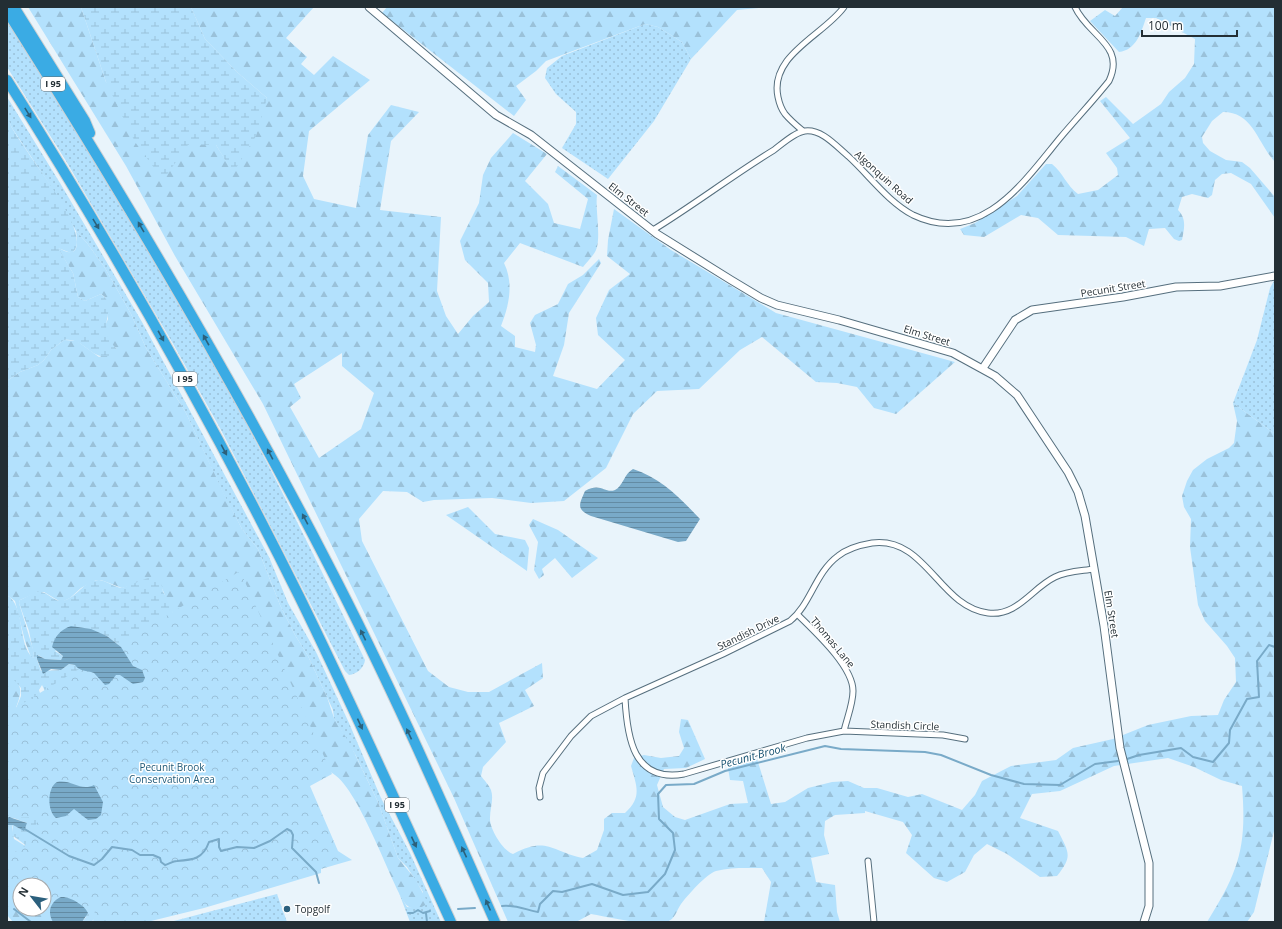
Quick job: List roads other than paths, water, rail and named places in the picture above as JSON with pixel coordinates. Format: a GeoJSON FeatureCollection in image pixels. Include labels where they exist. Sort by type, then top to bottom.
{"type":"FeatureCollection","features":[{"type":"Feature","properties":{"kind":"highway"},"geometry":{"type":"LineString","coordinates":[[14,7],[85,121],[100,157]]}},
{"type":"Feature","properties":{"kind":"highway","name":"I 95"},"geometry":{"type":"LineString","coordinates":[[7,11],[100,157],[176,286],[268,450],[330,566],[380,670],[495,922]]}},
{"type":"Feature","properties":{"kind":"highway","name":"I 95"},"geometry":{"type":"LineString","coordinates":[[7,80],[114,255],[233,468],[295,588],[341,682],[451,922]]}},
{"type":"Feature","properties":{"kind":"street","name":"Elm Street"},"geometry":{"type":"LineString","coordinates":[[369,7],[496,114],[531,135],[653,230],[685,252],[773,303],[917,341],[953,353],[983,368],[1007,385],[1017,395],[1068,472],[1078,492],[1085,516],[1112,684],[1120,748],[1149,863],[1149,906],[1144,922]]}},
{"type":"Feature","properties":{"kind":"street"},"geometry":{"type":"LineString","coordinates":[[653,230],[732,176],[803,131],[784,113],[779,100],[777,89],[781,69],[796,51],[837,17],[844,7]]}},
{"type":"Feature","properties":{"kind":"street","name":"Algonquin Road"},"geometry":{"type":"LineString","coordinates":[[803,131],[817,133],[832,142],[883,191],[913,214],[946,224],[954,224],[972,220],[1006,200],[1109,81],[1114,67],[1111,50],[1089,28],[1075,7]]}},
{"type":"Feature","properties":{"kind":"street","name":"Pecunit Street"},"geometry":{"type":"LineString","coordinates":[[983,368],[1015,320],[1032,310],[1123,297],[1176,287],[1220,286],[1275,276]]}},
{"type":"Feature","properties":{"kind":"street","name":"Standish Drive"},"geometry":{"type":"LineString","coordinates":[[540,797],[539,788],[543,774],[571,736],[591,716],[625,698],[790,621],[797,614],[819,577],[833,560],[849,549],[866,544],[887,543],[905,550],[922,561],[952,594],[963,603],[988,613],[1002,612],[1013,609],[1056,576],[1094,569]]}},
{"type":"Feature","properties":{"kind":"street","name":"Thomas Lane"},"geometry":{"type":"LineString","coordinates":[[797,614],[840,661],[850,676],[852,695],[844,730]]}},
{"type":"Feature","properties":{"kind":"street"},"geometry":{"type":"LineString","coordinates":[[625,698],[627,725],[632,747],[651,770],[665,775],[684,774],[807,738],[844,730]]}},
{"type":"Feature","properties":{"kind":"street","name":"Standish Circle"},"geometry":{"type":"LineString","coordinates":[[844,730],[944,735],[965,739]]}},
{"type":"Feature","properties":{"kind":"street"},"geometry":{"type":"LineString","coordinates":[[868,861],[874,922]]}},
{"type":"Feature","properties":{"kind":"waterway","name":"Pecunit Brook"},"geometry":{"type":"LineString","coordinates":[[1127,759],[1139,755],[1181,748],[1193,757],[1213,762],[1229,743],[1230,730],[1247,699],[1259,697],[1257,661],[1269,645],[1275,647]]}},
{"type":"Feature","properties":{"kind":"waterway","name":"Pecunit Brook"},"geometry":{"type":"LineString","coordinates":[[502,906],[515,906],[538,912],[540,904],[553,891],[562,892],[592,884],[623,895],[648,892],[665,874],[675,850],[673,833],[659,819],[658,794],[666,785],[694,784],[725,771],[825,746],[841,749],[925,752],[941,755],[991,775],[1024,784],[1060,785],[1095,764],[1118,761]]}},
{"type":"Feature","properties":{"kind":"waterway","name":"Pecunit Brook"},"geometry":{"type":"LineString","coordinates":[[23,828],[69,856],[94,865],[102,859],[112,847],[132,850],[140,855],[153,855],[160,858],[161,862],[165,865],[174,861],[197,858],[204,852],[209,842],[219,839],[219,847],[221,851],[237,847],[254,848],[270,841],[287,829],[291,831],[293,835],[292,848],[316,872],[319,883]]}},
{"type":"Feature","properties":{"kind":"waterway","name":"Pecunit Brook"},"geometry":{"type":"LineString","coordinates":[[458,909],[475,908]]}},
{"type":"Feature","properties":{"kind":"waterway","name":"Pecunit Brook"},"geometry":{"type":"LineString","coordinates":[[408,913],[413,913],[418,910],[423,913],[430,911]]}},
{"type":"Feature","properties":{"kind":"waterway"},"geometry":{"type":"LineString","coordinates":[[426,913],[427,922]]}},
{"type":"Feature","properties":{"kind":"waterway"},"geometry":{"type":"LineString","coordinates":[[24,917],[31,922]]}},
{"type":"Feature","properties":{"kind":"place","name":"Topgolf"},"geometry":{"type":"Point","coordinates":[287,909]}},
{"type":"Feature","properties":{"kind":"park label","name":"Pecunit Brook Conservation Area"},"geometry":{"type":"Point","coordinates":[172,772]}}]}
